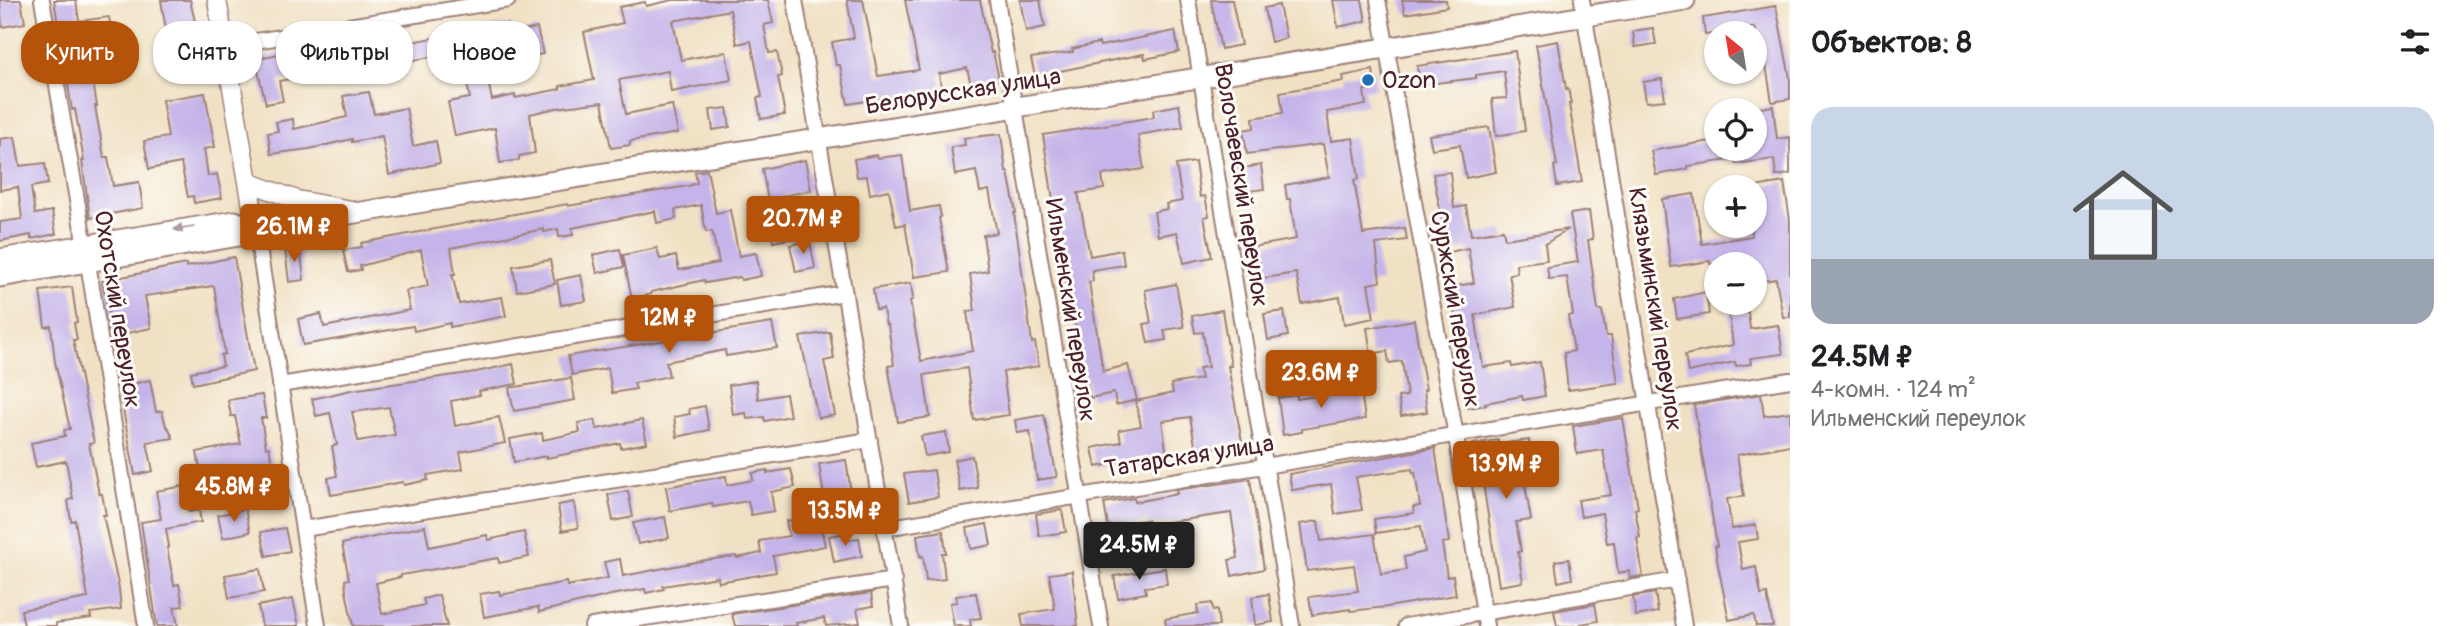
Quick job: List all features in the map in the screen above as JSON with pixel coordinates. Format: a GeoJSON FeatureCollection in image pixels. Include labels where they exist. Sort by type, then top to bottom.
{"type":"FeatureCollection","features":[{"type":"Feature","properties":{"kind":"main road","name":"Белорусская улица"},"geometry":{"type":"LineString","coordinates":[[0,260],[86,254],[239,236],[252,229],[1385,48],[1583,8],[1685,0]]}},
{"type":"Feature","properties":{"kind":"main road","name":"Белорусская улица"},"geometry":{"type":"LineString","coordinates":[[0,277],[86,254]]}},
{"type":"Feature","properties":{"kind":"street","name":"Охотский переулок"},"geometry":{"type":"LineString","coordinates":[[42,0],[146,626]]}},
{"type":"Feature","properties":{"kind":"street"},"geometry":{"type":"LineString","coordinates":[[217,0],[221,21]]}},
{"type":"Feature","properties":{"kind":"street"},"geometry":{"type":"LineString","coordinates":[[262,40],[508,0]]}},
{"type":"Feature","properties":{"kind":"street"},"geometry":{"type":"LineString","coordinates":[[795,0],[901,626]]}},
{"type":"Feature","properties":{"kind":"street","name":"Ильменский переулок"},"geometry":{"type":"LineString","coordinates":[[997,0],[1101,626]]}},
{"type":"Feature","properties":{"kind":"street","name":"Волочаевский переулок"},"geometry":{"type":"LineString","coordinates":[[1188,0],[1292,626]]}},
{"type":"Feature","properties":{"kind":"street","name":"Суржский переулок"},"geometry":{"type":"LineString","coordinates":[[1378,0],[1456,436],[1485,620]]}},
{"type":"Feature","properties":{"kind":"street","name":"Клязьминский переулок"},"geometry":{"type":"LineString","coordinates":[[1583,8],[1684,626]]}},
{"type":"Feature","properties":{"kind":"street"},"geometry":{"type":"LineString","coordinates":[[231,84],[248,182],[252,229],[281,385],[318,626]]}},
{"type":"Feature","properties":{"kind":"street"},"geometry":{"type":"LineString","coordinates":[[248,182],[317,205],[365,212]]}},
{"type":"Feature","properties":{"kind":"street"},"geometry":{"type":"LineString","coordinates":[[281,385],[845,293]]}},
{"type":"Feature","properties":{"kind":"street","name":"Татарская улица"},"geometry":{"type":"LineString","coordinates":[[885,528],[1790,380]]}},
{"type":"Feature","properties":{"kind":"street"},"geometry":{"type":"LineString","coordinates":[[303,528],[870,440]]}},
{"type":"Feature","properties":{"kind":"street"},"geometry":{"type":"LineString","coordinates":[[592,626],[894,580]]}},
{"type":"Feature","properties":{"kind":"street"},"geometry":{"type":"LineString","coordinates":[[1406,626],[1485,620],[1677,580]]}},
{"type":"Feature","properties":{"kind":"building"},"geometry":{"type":"Polygon","coordinates":[[[0,0],[21,0],[25,21],[2,27],[0,0]]]}},
{"type":"Feature","properties":{"kind":"building"},"geometry":{"type":"Polygon","coordinates":[[[54,0],[76,0],[79,21],[57,21],[54,0]]]}},
{"type":"Feature","properties":{"kind":"building"},"geometry":{"type":"Polygon","coordinates":[[[161,0],[190,0],[195,21],[164,21],[161,0]]]}},
{"type":"Feature","properties":{"kind":"building"},"geometry":{"type":"Polygon","coordinates":[[[673,0],[768,0],[773,23],[764,25],[769,53],[777,52],[782,76],[778,77],[785,115],[761,119],[757,98],[762,97],[751,41],[737,44],[730,10],[673,21],[681,60],[726,52],[731,80],[671,92],[668,71],[619,80],[626,114],[672,105],[678,133],[630,141],[630,145],[611,148],[602,102],[530,114],[535,153],[519,156],[519,160],[500,163],[495,128],[455,136],[448,102],[470,98],[467,84],[489,84],[492,100],[515,95],[515,98],[594,80],[584,32],[623,23],[619,7],[645,2],[646,6],[673,0]]]}},
{"type":"Feature","properties":{"kind":"building"},"geometry":{"type":"Polygon","coordinates":[[[847,0],[863,0],[878,76],[919,70],[905,0],[980,0],[999,79],[971,85],[967,68],[939,74],[942,92],[926,95],[926,91],[848,104],[832,42],[854,38],[847,0]]]}},
{"type":"Feature","properties":{"kind":"building"},"geometry":{"type":"Polygon","coordinates":[[[1020,0],[1040,0],[1045,27],[1026,31],[1020,0]]]}},
{"type":"Feature","properties":{"kind":"building"},"geometry":{"type":"Polygon","coordinates":[[[1211,0],[1232,0],[1241,45],[1221,49],[1211,0]]]}},
{"type":"Feature","properties":{"kind":"building"},"geometry":{"type":"Polygon","coordinates":[[[1333,0],[1362,0],[1366,21],[1338,27],[1333,0]]]}},
{"type":"Feature","properties":{"kind":"building"},"geometry":{"type":"Polygon","coordinates":[[[1402,0],[1446,0],[1447,7],[1405,14],[1402,0]]]}},
{"type":"Feature","properties":{"kind":"building"},"geometry":{"type":"Polygon","coordinates":[[[1279,5],[1286,38],[1271,42],[1264,8],[1279,5]]]}},
{"type":"Feature","properties":{"kind":"building"},"geometry":{"type":"Polygon","coordinates":[[[1776,6],[1790,78],[1790,99],[1772,102],[1768,77],[1768,21],[1704,21],[1704,26],[1703,18],[1776,6]]]}},
{"type":"Feature","properties":{"kind":"building"},"geometry":{"type":"Polygon","coordinates":[[[109,17],[110,21],[79,21],[109,17]]]}},
{"type":"Feature","properties":{"kind":"building"},"geometry":{"type":"Polygon","coordinates":[[[1653,28],[1656,44],[1635,47],[1633,31],[1653,28]]]}},
{"type":"Feature","properties":{"kind":"building"},"geometry":{"type":"Polygon","coordinates":[[[1175,31],[1179,52],[1145,59],[1144,54],[1035,76],[1031,58],[1073,52],[1072,49],[1099,43],[1100,46],[1175,31]]]}},
{"type":"Feature","properties":{"kind":"building"},"geometry":{"type":"Polygon","coordinates":[[[427,39],[427,58],[413,60],[413,42],[427,39]]]}},
{"type":"Feature","properties":{"kind":"building"},"geometry":{"type":"Polygon","coordinates":[[[1558,41],[1571,104],[1582,182],[1557,186],[1554,166],[1557,165],[1536,45],[1558,41]]]}},
{"type":"Feature","properties":{"kind":"building"},"geometry":{"type":"Polygon","coordinates":[[[1515,51],[1525,131],[1496,136],[1492,99],[1507,98],[1504,71],[1476,75],[1476,78],[1420,85],[1417,66],[1515,51]]]}},
{"type":"Feature","properties":{"kind":"building"},"geometry":{"type":"Polygon","coordinates":[[[276,55],[276,84],[280,84],[283,101],[266,104],[261,84],[262,58],[276,55]]]}},
{"type":"Feature","properties":{"kind":"building"},"geometry":{"type":"Polygon","coordinates":[[[1373,70],[1376,88],[1364,90],[1366,105],[1327,112],[1331,141],[1353,138],[1359,179],[1354,180],[1363,234],[1405,228],[1407,240],[1376,244],[1380,282],[1368,284],[1374,318],[1344,324],[1340,297],[1302,304],[1296,273],[1258,279],[1252,247],[1296,239],[1290,199],[1287,199],[1285,185],[1329,177],[1323,144],[1247,154],[1243,130],[1254,128],[1253,118],[1283,113],[1280,92],[1344,81],[1343,76],[1373,70]]]}},
{"type":"Feature","properties":{"kind":"building"},"geometry":{"type":"Polygon","coordinates":[[[1662,79],[1665,100],[1646,102],[1643,82],[1662,79]]]}},
{"type":"Feature","properties":{"kind":"building"},"geometry":{"type":"Polygon","coordinates":[[[68,84],[93,84],[104,157],[108,157],[113,186],[139,182],[143,208],[90,218],[84,161],[75,109],[72,110],[68,84]]]}},
{"type":"Feature","properties":{"kind":"building"},"geometry":{"type":"Polygon","coordinates":[[[369,92],[374,114],[406,108],[413,146],[436,141],[440,163],[389,175],[382,136],[271,154],[268,133],[278,131],[276,122],[293,119],[294,129],[347,117],[343,96],[369,92]]]}},
{"type":"Feature","properties":{"kind":"building"},"geometry":{"type":"Polygon","coordinates":[[[205,93],[215,147],[204,149],[208,176],[217,174],[222,198],[194,203],[193,196],[188,197],[181,163],[149,169],[144,141],[168,137],[162,100],[205,93]]]}},
{"type":"Feature","properties":{"kind":"building"},"geometry":{"type":"Polygon","coordinates":[[[1179,105],[1183,127],[1138,135],[1144,169],[1102,175],[1104,189],[1078,193],[1090,256],[1122,250],[1124,265],[1092,270],[1093,281],[1089,282],[1103,371],[1128,365],[1137,400],[1116,405],[1114,393],[1090,398],[1075,322],[1072,323],[1043,135],[1154,117],[1153,110],[1179,105]]]}},
{"type":"Feature","properties":{"kind":"building"},"geometry":{"type":"Polygon","coordinates":[[[1773,106],[1777,139],[1790,137],[1790,174],[1776,176],[1774,159],[1767,160],[1767,107],[1773,106]]]}},
{"type":"Feature","properties":{"kind":"building"},"geometry":{"type":"Polygon","coordinates":[[[727,108],[730,127],[713,130],[710,110],[727,108]]]}},
{"type":"Feature","properties":{"kind":"building"},"geometry":{"type":"Polygon","coordinates":[[[1489,127],[1496,172],[1466,178],[1460,145],[1432,149],[1429,135],[1489,127]]]}},
{"type":"Feature","properties":{"kind":"building"},"geometry":{"type":"Polygon","coordinates":[[[1001,134],[1006,172],[1016,213],[1032,343],[1035,342],[1039,366],[1003,372],[1009,415],[974,420],[967,368],[924,375],[930,417],[898,422],[888,366],[894,365],[888,325],[883,309],[876,310],[873,289],[911,283],[913,299],[910,301],[921,361],[973,351],[967,312],[975,311],[970,274],[988,271],[983,235],[997,233],[989,190],[980,192],[976,171],[955,175],[951,147],[965,145],[964,138],[1001,134]]]}},
{"type":"Feature","properties":{"kind":"building"},"geometry":{"type":"Polygon","coordinates":[[[15,137],[20,166],[45,163],[48,184],[31,187],[35,214],[52,211],[56,234],[31,239],[31,235],[0,241],[0,222],[22,219],[18,187],[0,190],[0,139],[15,137]]]}},
{"type":"Feature","properties":{"kind":"building"},"geometry":{"type":"Polygon","coordinates":[[[1704,142],[1704,161],[1722,161],[1688,166],[1688,169],[1656,175],[1651,151],[1704,142]]]}},
{"type":"Feature","properties":{"kind":"building"},"geometry":{"type":"Polygon","coordinates":[[[877,155],[878,158],[902,155],[910,211],[939,206],[949,272],[914,277],[905,224],[896,226],[889,190],[870,194],[867,176],[857,177],[854,159],[877,155]]]}},
{"type":"Feature","properties":{"kind":"building"},"geometry":{"type":"Polygon","coordinates":[[[805,160],[811,190],[783,196],[794,238],[773,242],[762,169],[805,160]]]}},
{"type":"Feature","properties":{"kind":"building"},"geometry":{"type":"Polygon","coordinates":[[[1735,161],[1759,161],[1736,164],[1735,161]]]}},
{"type":"Feature","properties":{"kind":"building"},"geometry":{"type":"Polygon","coordinates":[[[1195,162],[1200,197],[1205,196],[1209,216],[1204,217],[1212,257],[1184,263],[1177,232],[1158,236],[1154,212],[1167,209],[1166,204],[1182,201],[1176,165],[1195,162]]]}},
{"type":"Feature","properties":{"kind":"building"},"geometry":{"type":"Polygon","coordinates":[[[1261,165],[1264,189],[1242,192],[1238,169],[1261,165]]]}},
{"type":"Feature","properties":{"kind":"building"},"geometry":{"type":"Polygon","coordinates":[[[707,170],[716,213],[730,210],[739,256],[756,253],[761,276],[705,283],[704,280],[632,299],[623,255],[657,248],[660,259],[676,256],[679,270],[719,263],[712,231],[706,232],[701,205],[675,210],[676,219],[657,223],[655,211],[572,228],[573,235],[559,237],[558,229],[544,232],[544,229],[451,248],[455,274],[452,274],[459,304],[502,297],[506,316],[450,327],[450,323],[414,331],[413,326],[303,345],[298,319],[321,314],[324,327],[410,310],[406,291],[428,286],[421,250],[360,266],[361,270],[348,272],[343,250],[362,247],[361,243],[567,204],[568,206],[688,186],[697,183],[695,172],[707,170]]]}},
{"type":"Feature","properties":{"kind":"building"},"geometry":{"type":"Polygon","coordinates":[[[1450,172],[1454,208],[1466,206],[1471,235],[1503,230],[1505,239],[1569,229],[1545,244],[1547,260],[1516,264],[1517,273],[1509,274],[1515,307],[1475,315],[1483,367],[1511,363],[1512,367],[1540,362],[1545,396],[1523,400],[1522,396],[1468,408],[1451,287],[1474,283],[1468,248],[1445,253],[1441,234],[1445,234],[1433,174],[1450,172]]]}},
{"type":"Feature","properties":{"kind":"building"},"geometry":{"type":"Polygon","coordinates":[[[1784,182],[1790,220],[1790,317],[1783,317],[1776,279],[1767,280],[1767,252],[1704,252],[1704,262],[1671,267],[1662,199],[1694,194],[1702,244],[1740,238],[1767,238],[1767,185],[1784,182]]]}},
{"type":"Feature","properties":{"kind":"building"},"geometry":{"type":"Polygon","coordinates":[[[1589,211],[1593,239],[1588,240],[1598,310],[1602,310],[1606,336],[1611,336],[1618,383],[1568,390],[1564,353],[1574,351],[1568,316],[1573,315],[1567,277],[1549,279],[1547,267],[1578,262],[1570,214],[1589,211]]]}},
{"type":"Feature","properties":{"kind":"building"},"geometry":{"type":"Polygon","coordinates":[[[810,241],[815,268],[796,272],[790,245],[810,241]]]}},
{"type":"Feature","properties":{"kind":"building"},"geometry":{"type":"Polygon","coordinates":[[[300,247],[304,280],[289,282],[285,249],[300,247]]]}},
{"type":"Feature","properties":{"kind":"building"},"geometry":{"type":"Polygon","coordinates":[[[620,249],[624,267],[597,273],[593,255],[620,249]]]}},
{"type":"Feature","properties":{"kind":"building"},"geometry":{"type":"Polygon","coordinates":[[[234,257],[254,371],[193,384],[191,372],[223,366],[221,355],[225,354],[214,286],[145,296],[151,328],[113,336],[102,281],[234,257]]]}},
{"type":"Feature","properties":{"kind":"building"},"geometry":{"type":"Polygon","coordinates":[[[550,260],[555,284],[517,291],[513,266],[550,260]]]}},
{"type":"Feature","properties":{"kind":"building"},"geometry":{"type":"Polygon","coordinates":[[[581,275],[586,301],[561,305],[557,280],[581,275]]]}},
{"type":"Feature","properties":{"kind":"building"},"geometry":{"type":"Polygon","coordinates":[[[1176,284],[1184,327],[1164,330],[1166,340],[1148,343],[1144,324],[1151,323],[1145,290],[1176,284]]]}},
{"type":"Feature","properties":{"kind":"building"},"geometry":{"type":"Polygon","coordinates":[[[72,287],[77,322],[74,323],[77,340],[73,340],[94,443],[89,444],[99,494],[102,494],[106,515],[103,515],[121,609],[90,613],[91,618],[56,623],[56,626],[24,626],[21,610],[88,598],[75,520],[71,521],[68,500],[73,499],[66,461],[36,467],[31,443],[65,436],[64,430],[70,429],[55,362],[51,326],[45,327],[40,291],[72,287]]]}},
{"type":"Feature","properties":{"kind":"building"},"geometry":{"type":"Polygon","coordinates":[[[1704,292],[1704,315],[1677,319],[1674,299],[1704,292]]]}},
{"type":"Feature","properties":{"kind":"building"},"geometry":{"type":"Polygon","coordinates":[[[1222,310],[1231,366],[1228,366],[1242,442],[1196,451],[1190,417],[1162,421],[1167,456],[1096,467],[1092,448],[1121,442],[1119,430],[1141,426],[1136,401],[1173,393],[1171,384],[1201,379],[1199,368],[1208,367],[1203,332],[1195,333],[1192,316],[1222,310]]]}},
{"type":"Feature","properties":{"kind":"building"},"geometry":{"type":"Polygon","coordinates":[[[1284,311],[1288,336],[1268,340],[1264,314],[1284,311]]]}},
{"type":"Feature","properties":{"kind":"building"},"geometry":{"type":"Polygon","coordinates":[[[1729,315],[1748,315],[1750,329],[1778,325],[1783,354],[1750,358],[1751,364],[1736,366],[1735,362],[1688,372],[1685,355],[1733,345],[1729,315]]]}},
{"type":"Feature","properties":{"kind":"building"},"geometry":{"type":"Polygon","coordinates":[[[1414,320],[1427,412],[1401,416],[1398,397],[1407,396],[1402,361],[1389,363],[1387,351],[1371,354],[1367,328],[1414,320]]]}},
{"type":"Feature","properties":{"kind":"building"},"geometry":{"type":"Polygon","coordinates":[[[772,323],[777,348],[726,356],[725,350],[666,362],[669,376],[634,383],[636,389],[612,393],[608,368],[572,375],[568,356],[772,323]]]}},
{"type":"Feature","properties":{"kind":"building"},"geometry":{"type":"Polygon","coordinates":[[[830,332],[834,359],[824,361],[835,415],[818,418],[800,337],[830,332]]]}},
{"type":"Feature","properties":{"kind":"building"},"geometry":{"type":"Polygon","coordinates":[[[513,364],[517,384],[479,391],[480,395],[451,401],[455,426],[499,417],[505,443],[460,452],[463,469],[427,475],[428,480],[331,495],[328,478],[337,476],[332,446],[337,445],[330,413],[316,416],[312,399],[351,390],[513,364]],[[389,407],[352,412],[358,441],[395,435],[389,407]]]}},
{"type":"Feature","properties":{"kind":"building"},"geometry":{"type":"Polygon","coordinates":[[[571,378],[575,400],[514,411],[509,388],[571,378]]]}},
{"type":"Feature","properties":{"kind":"building"},"geometry":{"type":"Polygon","coordinates":[[[150,380],[156,412],[162,411],[173,438],[147,442],[153,471],[135,475],[119,387],[150,380]]]}},
{"type":"Feature","properties":{"kind":"building"},"geometry":{"type":"Polygon","coordinates":[[[756,381],[758,399],[786,394],[790,416],[765,421],[764,417],[747,419],[746,413],[733,415],[729,385],[756,381]]]}},
{"type":"Feature","properties":{"kind":"building"},"geometry":{"type":"Polygon","coordinates":[[[1360,385],[1365,419],[1302,429],[1302,432],[1283,435],[1278,398],[1297,395],[1297,399],[1330,394],[1329,389],[1360,385]]]}},
{"type":"Feature","properties":{"kind":"building"},"geometry":{"type":"Polygon","coordinates":[[[1761,394],[1764,416],[1790,412],[1790,445],[1737,455],[1744,496],[1727,499],[1732,529],[1756,525],[1758,539],[1738,542],[1743,570],[1756,567],[1761,595],[1767,594],[1773,626],[1756,626],[1754,615],[1729,620],[1694,405],[1761,394]]]}},
{"type":"Feature","properties":{"kind":"building"},"geometry":{"type":"Polygon","coordinates":[[[262,395],[266,418],[261,418],[266,448],[269,447],[272,463],[269,463],[273,484],[252,489],[248,467],[201,475],[197,452],[241,444],[235,416],[231,416],[228,400],[262,395]]]}},
{"type":"Feature","properties":{"kind":"building"},"geometry":{"type":"Polygon","coordinates":[[[705,406],[709,430],[677,437],[674,417],[690,414],[689,409],[705,406]]]}},
{"type":"Feature","properties":{"kind":"building"},"geometry":{"type":"Polygon","coordinates":[[[1044,415],[1057,477],[1037,480],[1030,431],[1017,433],[1015,420],[1044,415]]]}},
{"type":"Feature","properties":{"kind":"building"},"geometry":{"type":"Polygon","coordinates":[[[1623,418],[1638,508],[1635,509],[1640,537],[1637,538],[1643,576],[1630,578],[1629,571],[1618,573],[1614,542],[1607,543],[1602,513],[1581,517],[1578,500],[1611,495],[1603,450],[1577,454],[1573,426],[1623,418]]]}},
{"type":"Feature","properties":{"kind":"building"},"geometry":{"type":"Polygon","coordinates":[[[595,420],[597,429],[642,420],[647,443],[621,448],[620,443],[514,462],[510,439],[542,433],[543,440],[580,432],[578,423],[595,420]]]}},
{"type":"Feature","properties":{"kind":"building"},"geometry":{"type":"Polygon","coordinates":[[[946,432],[949,452],[925,456],[921,436],[946,432]]]}},
{"type":"Feature","properties":{"kind":"building"},"geometry":{"type":"Polygon","coordinates":[[[1498,440],[1498,444],[1529,440],[1534,478],[1524,479],[1531,520],[1516,522],[1523,582],[1499,586],[1480,464],[1476,465],[1473,444],[1498,440]]]}},
{"type":"Feature","properties":{"kind":"building"},"geometry":{"type":"Polygon","coordinates":[[[1435,448],[1449,542],[1442,543],[1447,577],[1453,576],[1456,595],[1387,607],[1312,615],[1309,597],[1358,591],[1354,565],[1307,571],[1300,524],[1318,521],[1321,541],[1374,534],[1381,574],[1406,570],[1404,557],[1425,552],[1421,526],[1376,533],[1374,519],[1414,513],[1413,507],[1420,506],[1415,472],[1413,473],[1412,469],[1356,477],[1362,510],[1335,514],[1331,484],[1292,490],[1289,474],[1435,448]]]}},
{"type":"Feature","properties":{"kind":"building"},"geometry":{"type":"Polygon","coordinates":[[[972,456],[978,488],[960,491],[954,460],[972,456]]]}},
{"type":"Feature","properties":{"kind":"building"},"geometry":{"type":"Polygon","coordinates":[[[846,460],[851,493],[824,497],[819,464],[846,460]]]}},
{"type":"Feature","properties":{"kind":"building"},"geometry":{"type":"Polygon","coordinates":[[[791,469],[795,487],[771,492],[774,511],[751,515],[748,501],[713,507],[712,503],[670,511],[666,487],[726,476],[727,485],[753,480],[752,473],[791,469]]]}},
{"type":"Feature","properties":{"kind":"building"},"geometry":{"type":"Polygon","coordinates":[[[934,470],[938,497],[909,502],[904,474],[934,470]]]}},
{"type":"Feature","properties":{"kind":"building"},"geometry":{"type":"Polygon","coordinates":[[[1250,479],[1264,569],[1232,576],[1229,560],[1238,558],[1231,513],[1148,525],[1147,520],[1108,526],[1104,503],[1134,498],[1135,502],[1177,494],[1176,490],[1250,479]]]}},
{"type":"Feature","properties":{"kind":"building"},"geometry":{"type":"Polygon","coordinates":[[[185,486],[189,512],[199,510],[201,522],[166,529],[174,585],[179,584],[183,606],[174,607],[178,626],[157,626],[141,522],[161,519],[156,491],[185,486]]]}},
{"type":"Feature","properties":{"kind":"building"},"geometry":{"type":"Polygon","coordinates":[[[628,491],[633,517],[613,521],[608,495],[628,491]]]}},
{"type":"Feature","properties":{"kind":"building"},"geometry":{"type":"Polygon","coordinates":[[[574,502],[578,528],[562,531],[558,505],[574,502]]]}},
{"type":"Feature","properties":{"kind":"building"},"geometry":{"type":"Polygon","coordinates":[[[245,509],[250,532],[223,538],[218,515],[245,509]]]}},
{"type":"Feature","properties":{"kind":"building"},"geometry":{"type":"Polygon","coordinates":[[[1062,510],[1066,532],[1039,536],[1036,514],[1062,510]]]}},
{"type":"Feature","properties":{"kind":"building"},"geometry":{"type":"Polygon","coordinates":[[[665,517],[669,538],[638,544],[633,523],[665,517]]]}},
{"type":"Feature","properties":{"kind":"building"},"geometry":{"type":"Polygon","coordinates":[[[804,518],[807,530],[821,527],[825,546],[773,556],[776,572],[718,582],[718,577],[663,586],[664,589],[646,593],[645,589],[611,595],[539,612],[538,607],[484,617],[480,594],[499,591],[500,595],[566,582],[567,586],[608,578],[604,562],[620,559],[623,576],[706,560],[761,553],[759,541],[789,536],[786,521],[804,518]]]}},
{"type":"Feature","properties":{"kind":"building"},"geometry":{"type":"Polygon","coordinates":[[[987,524],[991,545],[971,549],[967,528],[987,524]]]}},
{"type":"Feature","properties":{"kind":"building"},"geometry":{"type":"Polygon","coordinates":[[[425,526],[429,547],[487,535],[488,540],[524,532],[529,557],[499,563],[498,558],[401,575],[376,583],[382,614],[425,605],[423,599],[439,595],[447,626],[353,626],[345,580],[349,579],[342,544],[425,526]]]}},
{"type":"Feature","properties":{"kind":"building"},"geometry":{"type":"Polygon","coordinates":[[[285,528],[290,551],[266,556],[261,532],[285,528]]]}},
{"type":"Feature","properties":{"kind":"building"},"geometry":{"type":"Polygon","coordinates":[[[943,531],[945,579],[926,581],[917,535],[943,531]]]}},
{"type":"Feature","properties":{"kind":"building"},"geometry":{"type":"Polygon","coordinates":[[[846,533],[847,540],[859,538],[862,556],[834,562],[829,536],[846,533]]]}},
{"type":"Feature","properties":{"kind":"building"},"geometry":{"type":"Polygon","coordinates":[[[1569,559],[1572,579],[1558,582],[1555,561],[1569,559]]]}},
{"type":"Feature","properties":{"kind":"building"},"geometry":{"type":"Polygon","coordinates":[[[1165,568],[1167,584],[1145,587],[1146,593],[1118,598],[1114,576],[1165,568]]]}},
{"type":"Feature","properties":{"kind":"building"},"geometry":{"type":"Polygon","coordinates":[[[260,569],[264,592],[229,598],[225,575],[260,569]]]}},
{"type":"Feature","properties":{"kind":"building"},"geometry":{"type":"Polygon","coordinates":[[[1072,571],[1078,626],[1023,626],[1021,614],[1055,609],[1049,574],[1072,571]]]}},
{"type":"Feature","properties":{"kind":"building"},"geometry":{"type":"Polygon","coordinates":[[[871,593],[873,606],[857,609],[860,623],[826,626],[824,618],[796,623],[797,626],[735,626],[732,614],[871,593]]]}},
{"type":"Feature","properties":{"kind":"building"},"geometry":{"type":"Polygon","coordinates":[[[976,593],[981,618],[970,619],[971,626],[954,626],[950,603],[957,602],[956,596],[976,593]]]}},
{"type":"Feature","properties":{"kind":"building"},"geometry":{"type":"Polygon","coordinates":[[[1655,593],[1658,612],[1636,616],[1633,597],[1655,593]]]}},
{"type":"Feature","properties":{"kind":"building"},"geometry":{"type":"Polygon","coordinates":[[[1269,594],[1273,622],[1255,625],[1252,597],[1269,594]]]}},
{"type":"Feature","properties":{"kind":"building"},"geometry":{"type":"Polygon","coordinates":[[[293,599],[299,626],[262,626],[258,606],[293,599]]]}},
{"type":"Feature","properties":{"kind":"building"},"geometry":{"type":"Polygon","coordinates":[[[1212,603],[1213,611],[1217,610],[1219,626],[1166,626],[1165,619],[1198,613],[1197,605],[1212,603]]]}},
{"type":"Feature","properties":{"kind":"building"},"geometry":{"type":"Polygon","coordinates":[[[1595,604],[1598,621],[1581,624],[1582,626],[1557,626],[1554,611],[1595,604]]]}},
{"type":"Feature","properties":{"kind":"place","name":"Ozon"},"geometry":{"type":"Point","coordinates":[1368,80]}}]}
